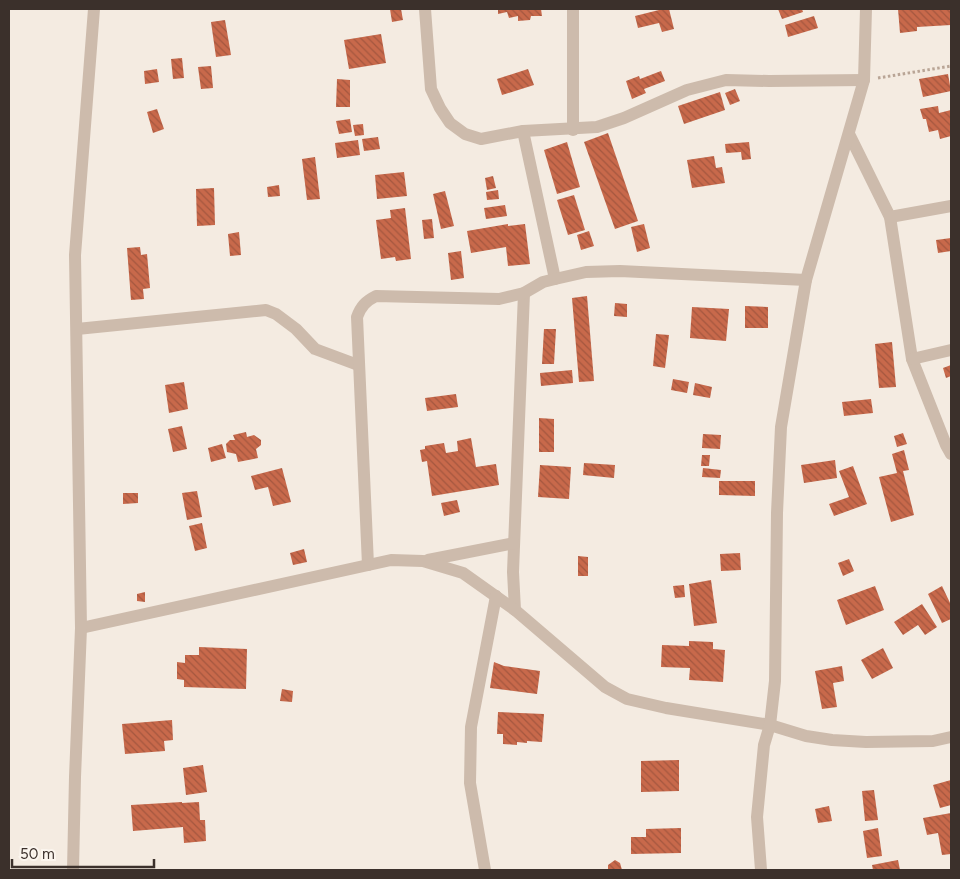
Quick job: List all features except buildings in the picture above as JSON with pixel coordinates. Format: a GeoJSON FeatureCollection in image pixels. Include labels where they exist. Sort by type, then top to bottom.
{"type":"FeatureCollection","features":[{"type":"Feature","properties":{"kind":"street"},"geometry":{"type":"LineString","coordinates":[[73,870],[81,628],[75,255],[94,9]]}},
{"type":"Feature","properties":{"kind":"street"},"geometry":{"type":"LineString","coordinates":[[425,9],[431,89],[450,123],[465,134],[481,139],[523,131],[573,130],[597,127],[624,118],[687,90],[726,80],[864,80]]}},
{"type":"Feature","properties":{"kind":"street"},"geometry":{"type":"LineString","coordinates":[[573,9],[573,130]]}},
{"type":"Feature","properties":{"kind":"street"},"geometry":{"type":"LineString","coordinates":[[761,870],[757,817],[764,745],[770,725],[775,681],[777,513],[781,427],[806,280],[864,80],[866,9]]}},
{"type":"Feature","properties":{"kind":"street"},"geometry":{"type":"LineString","coordinates":[[523,131],[555,279]]}},
{"type":"Feature","properties":{"kind":"street"},"geometry":{"type":"LineString","coordinates":[[849,134],[890,217],[912,359],[951,454]]}},
{"type":"Feature","properties":{"kind":"street"},"geometry":{"type":"LineString","coordinates":[[890,217],[951,206]]}},
{"type":"Feature","properties":{"kind":"street"},"geometry":{"type":"LineString","coordinates":[[368,565],[356,317],[364,304],[376,296],[499,299],[524,293],[543,282],[586,272],[620,271],[806,280]]}},
{"type":"Feature","properties":{"kind":"street"},"geometry":{"type":"LineString","coordinates":[[515,610],[513,572],[524,293]]}},
{"type":"Feature","properties":{"kind":"street"},"geometry":{"type":"LineString","coordinates":[[77,329],[266,310],[276,314],[296,329],[315,349],[358,365]]}},
{"type":"Feature","properties":{"kind":"street"},"geometry":{"type":"LineString","coordinates":[[912,359],[951,350]]}},
{"type":"Feature","properties":{"kind":"street"},"geometry":{"type":"LineString","coordinates":[[81,628],[391,560],[423,561],[514,543]]}},
{"type":"Feature","properties":{"kind":"street"},"geometry":{"type":"LineString","coordinates":[[423,561],[463,573],[515,610],[605,687],[627,699],[666,708],[770,725],[806,736],[832,740],[866,742],[923,741],[951,737]]}},
{"type":"Feature","properties":{"kind":"street"},"geometry":{"type":"LineString","coordinates":[[485,870],[470,783],[471,727],[496,596]]}},
{"type":"Feature","properties":{"kind":"path"},"geometry":{"type":"LineString","coordinates":[[864,80],[951,66]]}}]}
